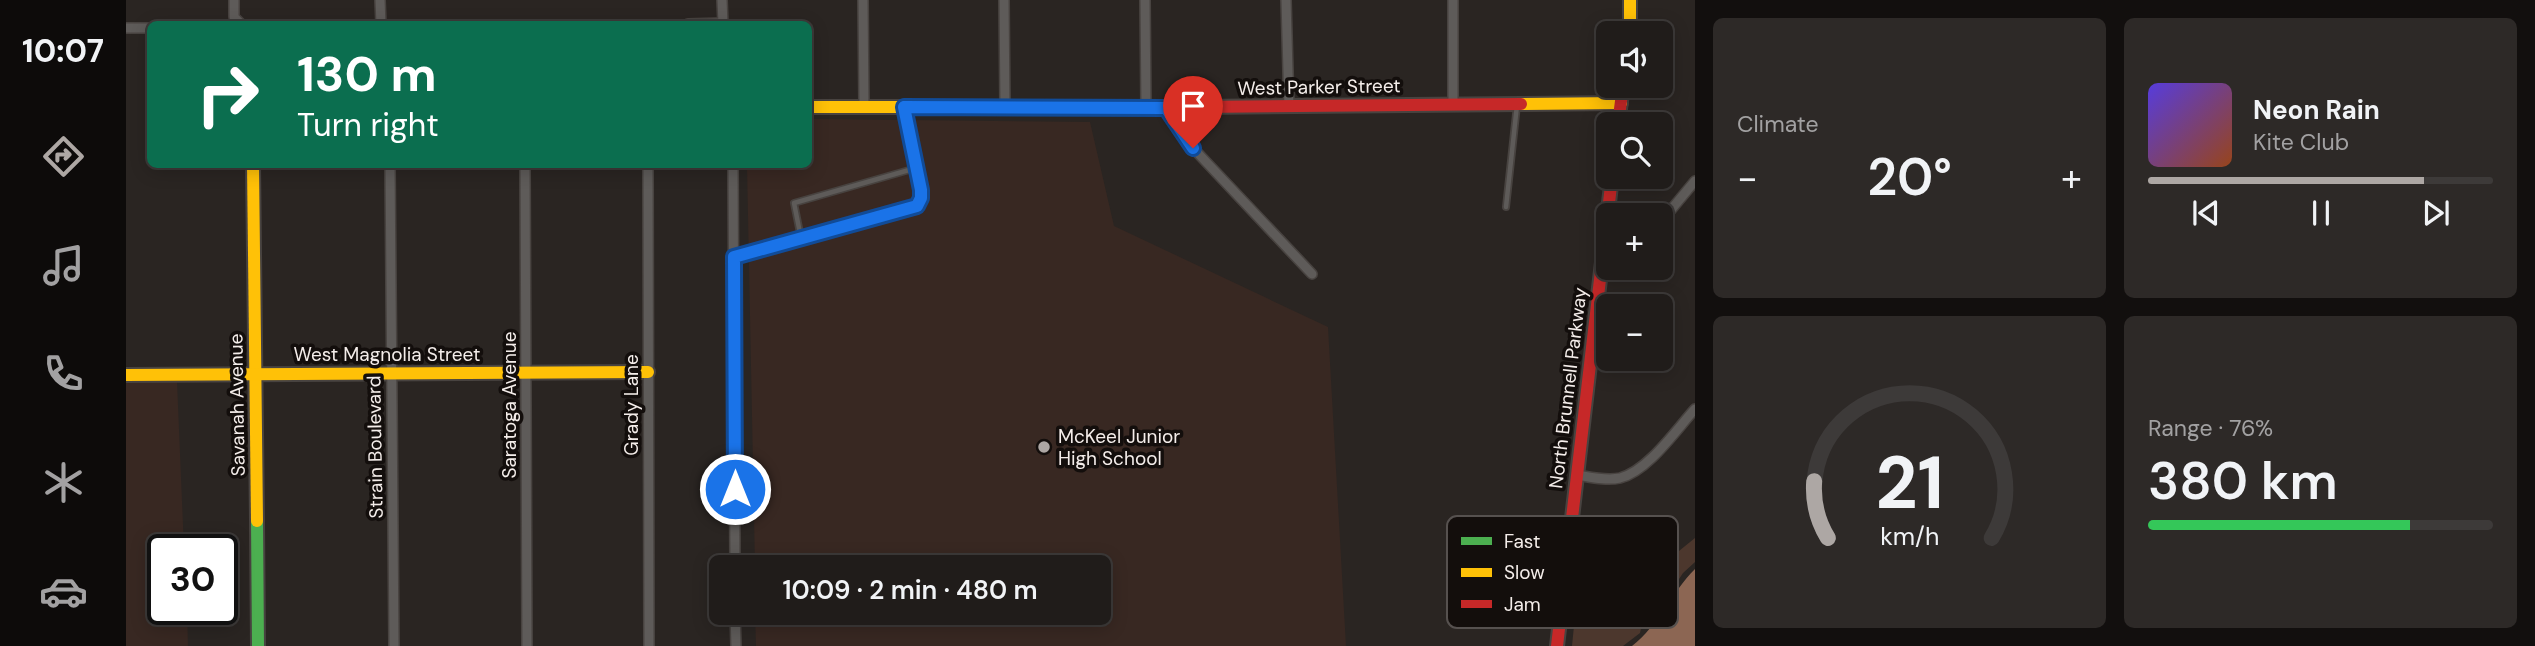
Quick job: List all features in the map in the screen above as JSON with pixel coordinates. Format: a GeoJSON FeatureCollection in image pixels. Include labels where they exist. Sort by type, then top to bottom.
{"type":"FeatureCollection","features":[{"type":"Feature","properties":{"kind":"street"},"geometry":{"type":"LineString","coordinates":[[234,0],[234,18],[238,21]]}},
{"type":"Feature","properties":{"kind":"street"},"geometry":{"type":"LineString","coordinates":[[380,0],[381,21]]}},
{"type":"Feature","properties":{"kind":"street"},"geometry":{"type":"LineString","coordinates":[[722,0],[723,21]]}},
{"type":"Feature","properties":{"kind":"street"},"geometry":{"type":"LineString","coordinates":[[863,0],[864,107]]}},
{"type":"Feature","properties":{"kind":"street"},"geometry":{"type":"LineString","coordinates":[[1004,0],[1005,107]]}},
{"type":"Feature","properties":{"kind":"street"},"geometry":{"type":"LineString","coordinates":[[1145,0],[1146,107]]}},
{"type":"Feature","properties":{"kind":"street"},"geometry":{"type":"LineString","coordinates":[[1286,0],[1289,107]]}},
{"type":"Feature","properties":{"kind":"street"},"geometry":{"type":"LineString","coordinates":[[1453,0],[1453,105]]}},
{"type":"Feature","properties":{"kind":"street"},"geometry":{"type":"LineString","coordinates":[[1630,0],[1630,21]]}},
{"type":"Feature","properties":{"kind":"street"},"geometry":{"type":"LineString","coordinates":[[126,28],[147,28]]}},
{"type":"Feature","properties":{"kind":"street"},"geometry":{"type":"LineString","coordinates":[[1619,112],[1621,98]]}},
{"type":"Feature","properties":{"kind":"street","name":"West Parker Street"},"geometry":{"type":"LineString","coordinates":[[812,107],[1166,108],[1620,103]]}},
{"type":"Feature","properties":{"kind":"street"},"geometry":{"type":"LineString","coordinates":[[1166,108],[1193,148],[1312,274]]}},
{"type":"Feature","properties":{"kind":"street","name":"Savanah Avenue"},"geometry":{"type":"LineString","coordinates":[[253,168],[258,646]]}},
{"type":"Feature","properties":{"kind":"street","name":"Strain Boulevard"},"geometry":{"type":"LineString","coordinates":[[390,168],[394,646]]}},
{"type":"Feature","properties":{"kind":"street","name":"Saratoga Avenue"},"geometry":{"type":"LineString","coordinates":[[525,168],[527,646]]}},
{"type":"Feature","properties":{"kind":"street","name":"Grady Lane"},"geometry":{"type":"LineString","coordinates":[[648,168],[649,646]]}},
{"type":"Feature","properties":{"kind":"street"},"geometry":{"type":"LineString","coordinates":[[733,168],[735,555]]}},
{"type":"Feature","properties":{"kind":"street"},"geometry":{"type":"LineString","coordinates":[[1673,207],[1695,181]]}},
{"type":"Feature","properties":{"kind":"street","name":"North Brunnell Parkway"},"geometry":{"type":"LineString","coordinates":[[1572,516],[1600,280]]}},
{"type":"Feature","properties":{"kind":"street","name":"West Magnolia Street"},"geometry":{"type":"LineString","coordinates":[[126,375],[648,372]]}},
{"type":"Feature","properties":{"kind":"street"},"geometry":{"type":"LineString","coordinates":[[1577,475],[1618,479],[1634,474],[1695,409]]}},
{"type":"Feature","properties":{"kind":"street"},"geometry":{"type":"LineString","coordinates":[[736,625],[736,646]]}},
{"type":"Feature","properties":{"kind":"street","name":"North Brunnell Parkway"},"geometry":{"type":"LineString","coordinates":[[1557,646],[1559,628]]}},
{"type":"Feature","properties":{"kind":"lane"},"geometry":{"type":"LineString","coordinates":[[1506,207],[1517,104]]}},
{"type":"Feature","properties":{"kind":"lane"},"geometry":{"type":"LineString","coordinates":[[734,257],[917,206],[921,190],[904,107]]}},
{"type":"Feature","properties":{"kind":"lane"},"geometry":{"type":"LineString","coordinates":[[801,238],[794,203],[916,168]]}},
{"type":"Feature","properties":{"kind":"shaded area","name":"McKeel Junior High School"},"geometry":{"type":"Polygon","coordinates":[[[812,119],[1090,122],[1114,226],[1328,327],[1346,646],[756,646],[755,625],[1111,625],[1111,555],[755,555],[747,168],[812,168],[812,119]]]}},
{"type":"Feature","properties":{"kind":"shaded area"},"geometry":{"type":"Polygon","coordinates":[[[177,381],[183,534],[147,534],[147,625],[187,625],[188,646],[126,646],[126,382],[177,381]]]}},
{"type":"Feature","properties":{"kind":"shaded area"},"geometry":{"type":"Polygon","coordinates":[[[1695,538],[1695,562],[1678,581],[1678,552],[1695,538]]]}},
{"type":"Feature","properties":{"kind":"shaded area"},"geometry":{"type":"Polygon","coordinates":[[[1695,569],[1695,646],[1632,646],[1650,628],[1678,628],[1679,588],[1695,569]]]}},
{"type":"Feature","properties":{"kind":"shaded area"},"geometry":{"type":"Polygon","coordinates":[[[1574,628],[1641,628],[1640,633],[1623,646],[1572,646],[1574,628]]]}},
{"type":"Feature","properties":{"kind":"traffic: fast"},"geometry":{"type":"LineString","coordinates":[[257,521],[258,646]]}},
{"type":"Feature","properties":{"kind":"traffic: slow"},"geometry":{"type":"LineString","coordinates":[[1630,0],[1630,21]]}},
{"type":"Feature","properties":{"kind":"traffic: slow"},"geometry":{"type":"LineString","coordinates":[[1521,104],[1621,103]]}},
{"type":"Feature","properties":{"kind":"traffic: slow"},"geometry":{"type":"LineString","coordinates":[[812,107],[1197,107]]}},
{"type":"Feature","properties":{"kind":"traffic: slow"},"geometry":{"type":"LineString","coordinates":[[253,168],[257,521]]}},
{"type":"Feature","properties":{"kind":"traffic: slow"},"geometry":{"type":"LineString","coordinates":[[126,375],[648,372]]}},
{"type":"Feature","properties":{"kind":"traffic: jam"},"geometry":{"type":"LineString","coordinates":[[1620,112],[1621,98]]}},
{"type":"Feature","properties":{"kind":"traffic: jam"},"geometry":{"type":"LineString","coordinates":[[1197,107],[1521,104]]}},
{"type":"Feature","properties":{"kind":"traffic: jam"},"geometry":{"type":"LineString","coordinates":[[1572,516],[1611,189]]}},
{"type":"Feature","properties":{"kind":"traffic: jam"},"geometry":{"type":"LineString","coordinates":[[1557,646],[1559,628]]}},
{"type":"Feature","properties":{"kind":"place","name":"McKeel Junior High School"},"geometry":{"type":"Point","coordinates":[1044,447]}},
{"type":"Feature","properties":{"kind":"route"},"geometry":{"type":"LineString","coordinates":[[735,489],[734,257],[917,206],[921,190],[904,107],[1166,108],[1193,148]]}}]}
